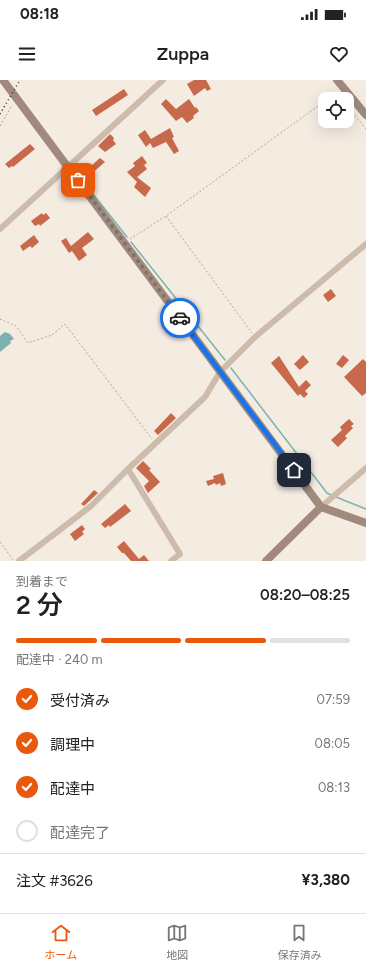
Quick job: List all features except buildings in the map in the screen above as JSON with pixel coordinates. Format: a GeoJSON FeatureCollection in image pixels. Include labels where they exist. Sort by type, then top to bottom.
{"type":"FeatureCollection","features":[{"type":"Feature","properties":{"kind":"street"},"geometry":{"type":"LineString","coordinates":[[3,80],[321,507],[366,523]]}},
{"type":"Feature","properties":{"kind":"street"},"geometry":{"type":"LineString","coordinates":[[0,229],[164,80]]}},
{"type":"Feature","properties":{"kind":"street"},"geometry":{"type":"LineString","coordinates":[[337,80],[366,115]]}},
{"type":"Feature","properties":{"kind":"street"},"geometry":{"type":"LineString","coordinates":[[19,561],[91,506],[205,397],[220,372],[255,337],[366,244]]}},
{"type":"Feature","properties":{"kind":"street"},"geometry":{"type":"LineString","coordinates":[[266,561],[321,507],[366,468]]}},
{"type":"Feature","properties":{"kind":"street"},"geometry":{"type":"LineString","coordinates":[[128,469],[180,554],[171,561]]}},
{"type":"Feature","properties":{"kind":"path"},"geometry":{"type":"LineString","coordinates":[[124,242],[166,216],[318,106]]}},
{"type":"Feature","properties":{"kind":"path"},"geometry":{"type":"LineString","coordinates":[[0,126],[11,107]]}},
{"type":"Feature","properties":{"kind":"path"},"geometry":{"type":"LineString","coordinates":[[354,114],[366,129]]}},
{"type":"Feature","properties":{"kind":"path"},"geometry":{"type":"LineString","coordinates":[[166,216],[255,337]]}},
{"type":"Feature","properties":{"kind":"path"},"geometry":{"type":"LineString","coordinates":[[0,319],[16,326],[28,343],[52,335],[65,324],[156,444]]}},
{"type":"Feature","properties":{"kind":"path"},"geometry":{"type":"LineString","coordinates":[[0,542],[14,561]]}},
{"type":"Feature","properties":{"kind":"water"},"geometry":{"type":"Polygon","coordinates":[[[5,332],[10,334],[14,339],[10,341],[11,343],[0,352],[0,336],[5,332]]]}},
{"type":"Feature","properties":{"kind":"waterway"},"geometry":{"type":"LineString","coordinates":[[86,185],[127,237]]}},
{"type":"Feature","properties":{"kind":"waterway"},"geometry":{"type":"LineString","coordinates":[[131,242],[225,360]]}},
{"type":"Feature","properties":{"kind":"waterway"},"geometry":{"type":"LineString","coordinates":[[231,368],[327,493],[331,495]]}},
{"type":"Feature","properties":{"kind":"waterway"},"geometry":{"type":"LineString","coordinates":[[336,497],[366,509]]}},
{"type":"Feature","properties":{"kind":"railway"},"geometry":{"type":"LineString","coordinates":[[0,114],[20,80]]}},
{"type":"Feature","properties":{"kind":"way so far"},"geometry":{"type":"LineString","coordinates":[[78,180],[180,318]]}},
{"type":"Feature","properties":{"kind":"route"},"geometry":{"type":"LineString","coordinates":[[180,318],[294,470]]}}]}
